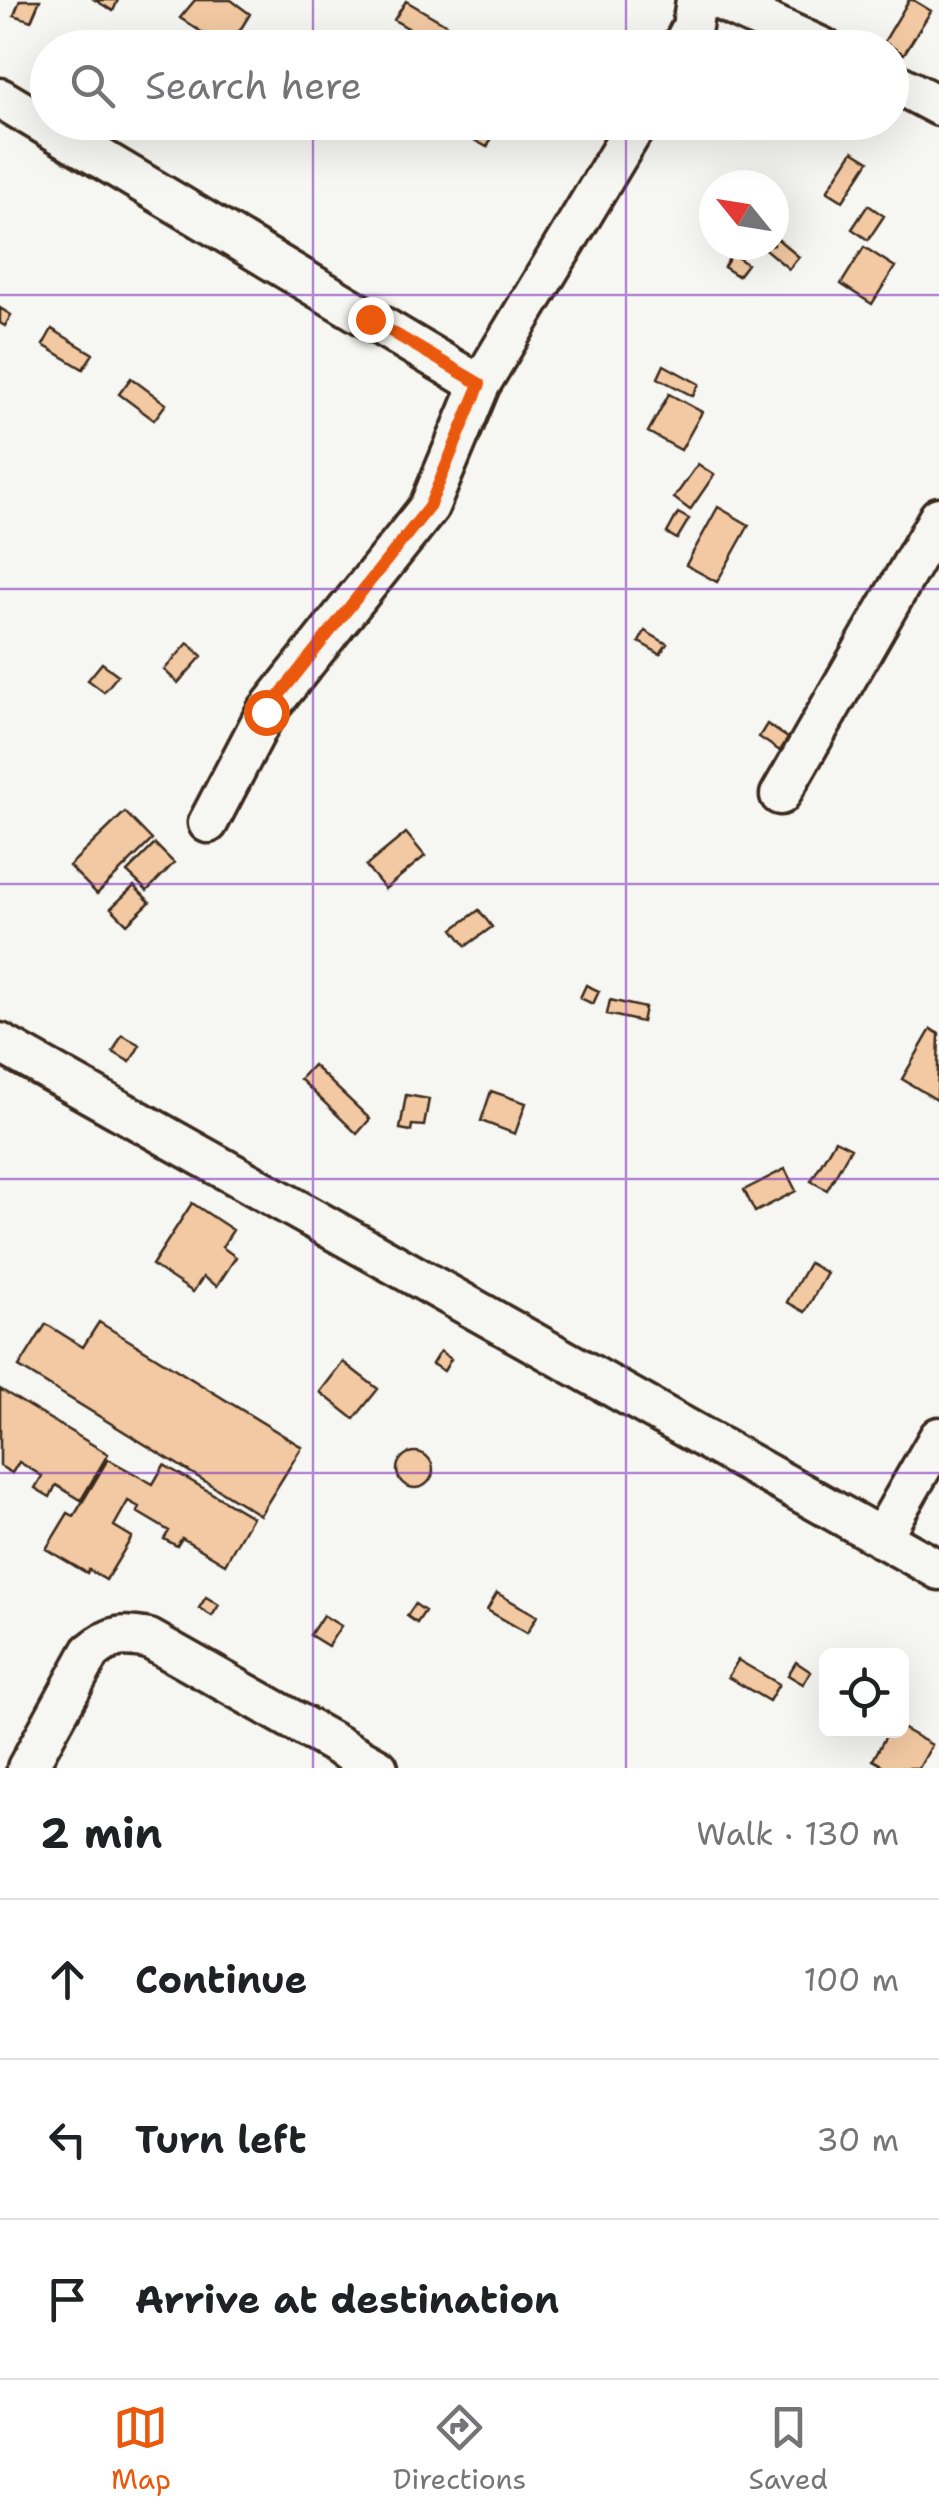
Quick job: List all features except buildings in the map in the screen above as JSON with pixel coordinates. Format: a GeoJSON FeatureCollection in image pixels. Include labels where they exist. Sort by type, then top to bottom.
{"type":"FeatureCollection","features":[{"type":"Feature","properties":{"kind":"street"},"geometry":{"type":"LineString","coordinates":[[690,30],[696,0]]}},
{"type":"Feature","properties":{"kind":"street"},"geometry":{"type":"LineString","coordinates":[[719,0],[783,30]]}},
{"type":"Feature","properties":{"kind":"street"},"geometry":{"type":"LineString","coordinates":[[909,90],[939,106]]}},
{"type":"Feature","properties":{"kind":"street"},"geometry":{"type":"LineString","coordinates":[[0,98],[30,116]]}},
{"type":"Feature","properties":{"kind":"street"},"geometry":{"type":"LineString","coordinates":[[70,140],[480,384]]}},
{"type":"Feature","properties":{"kind":"street"},"geometry":{"type":"LineString","coordinates":[[208,823],[266,712],[429,507],[480,384],[627,140]]}},
{"type":"Feature","properties":{"kind":"street"},"geometry":{"type":"LineString","coordinates":[[780,795],[939,518]]}},
{"type":"Feature","properties":{"kind":"street"},"geometry":{"type":"LineString","coordinates":[[0,1044],[939,1570]]}},
{"type":"Feature","properties":{"kind":"street"},"geometry":{"type":"LineString","coordinates":[[882,1538],[939,1437]]}},
{"type":"Feature","properties":{"kind":"street"},"geometry":{"type":"LineString","coordinates":[[27,1768],[91,1652],[107,1639],[126,1635],[149,1640],[378,1768]]}},
{"type":"Feature","properties":{"kind":"route"},"geometry":{"type":"LineString","coordinates":[[266,712],[429,507],[480,384],[370,319]]}}]}
